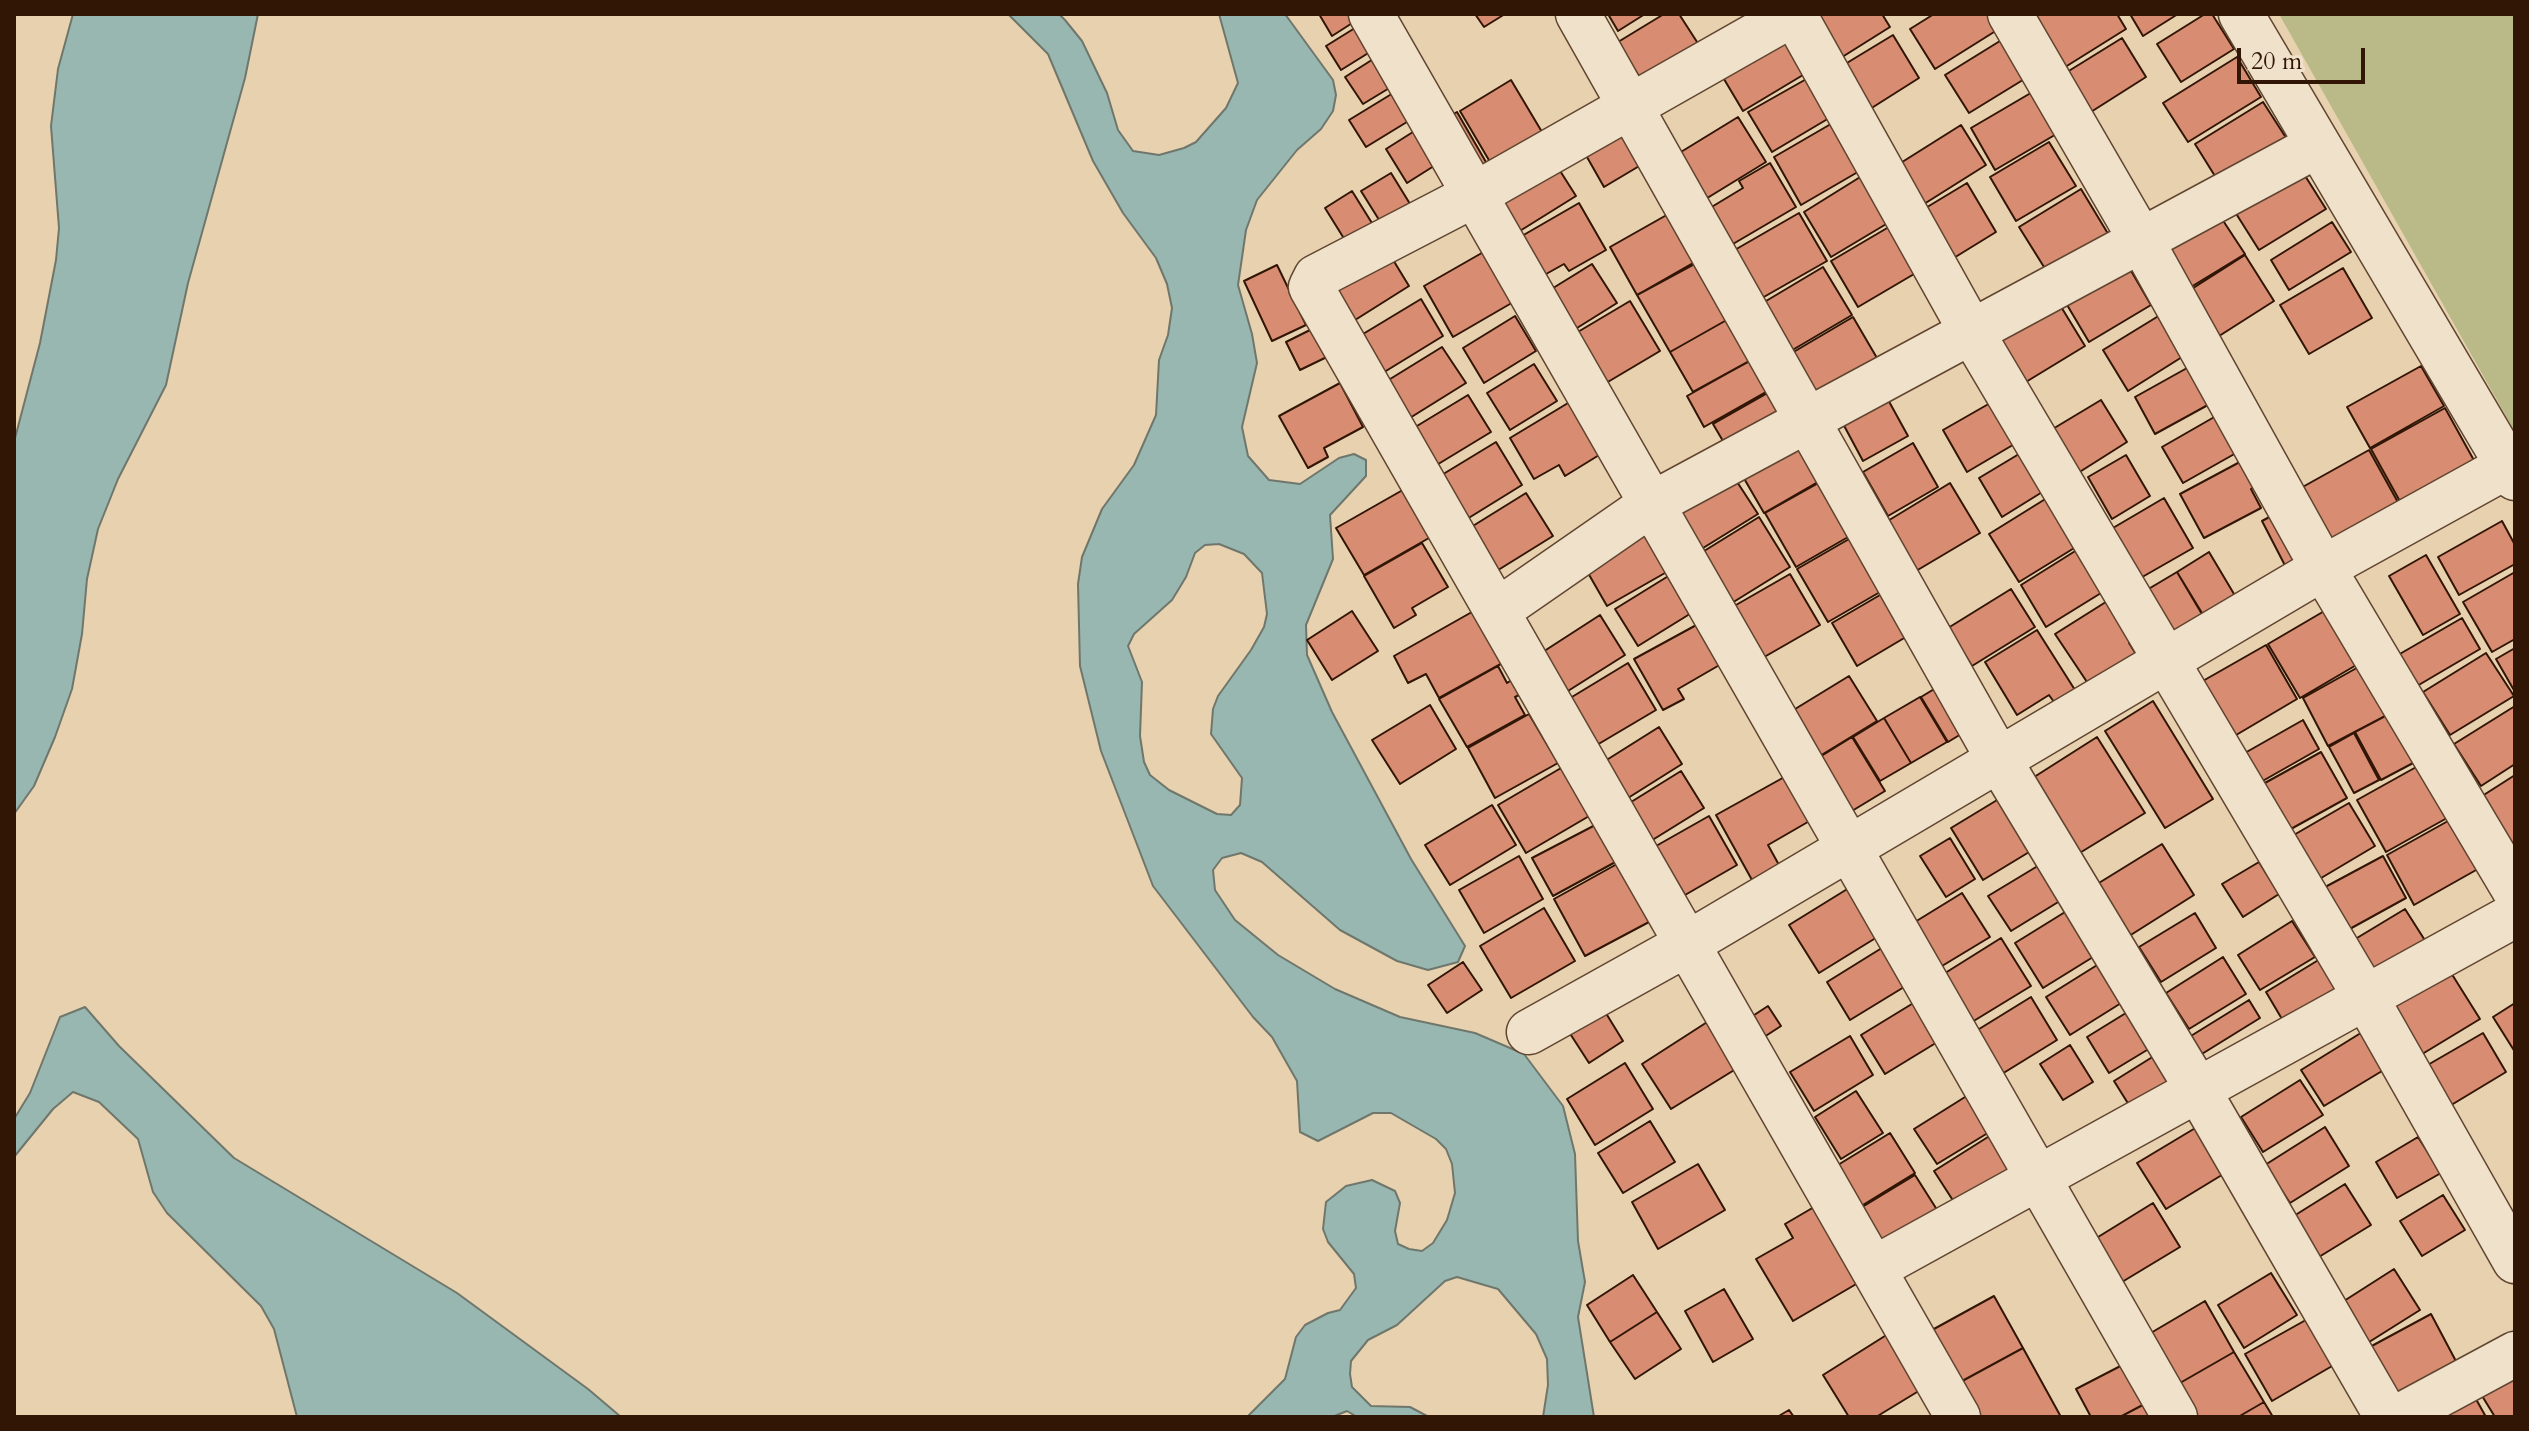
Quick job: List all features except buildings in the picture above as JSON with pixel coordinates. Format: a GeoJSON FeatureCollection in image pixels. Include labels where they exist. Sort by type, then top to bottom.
{"type":"FeatureCollection","features":[{"type":"Feature","properties":{"kind":"street"},"geometry":{"type":"LineString","coordinates":[[1371,14],[2175,1417]]}},
{"type":"Feature","properties":{"kind":"street"},"geometry":{"type":"LineString","coordinates":[[1578,14],[1810,420],[1999,760],[2198,1090],[2387,1417]]}},
{"type":"Feature","properties":{"kind":"street"},"geometry":{"type":"LineString","coordinates":[[1958,1417],[1311,287],[1316,277],[1474,195],[1794,14],[1971,331],[2366,998],[2515,1261]]}},
{"type":"Feature","properties":{"kind":"street"},"geometry":{"type":"LineString","coordinates":[[2010,14],[2141,240],[2323,568],[2515,891]]}},
{"type":"Feature","properties":{"kind":"street"},"geometry":{"type":"LineString","coordinates":[[1529,1032],[1687,944],[2323,568],[2513,469],[2241,14]]}},
{"type":"Feature","properties":{"kind":"street"},"geometry":{"type":"LineString","coordinates":[[1497,611],[1650,505],[2318,145]]}},
{"type":"Feature","properties":{"kind":"street"},"geometry":{"type":"LineString","coordinates":[[1873,1269],[2515,915]]}},
{"type":"Feature","properties":{"kind":"street"},"geometry":{"type":"LineString","coordinates":[[2398,1417],[2515,1354]]}},
{"type":"Feature","properties":{"kind":"green space"},"geometry":{"type":"Polygon","coordinates":[[[2279,14],[2515,14],[2515,432],[2279,14]]]}},
{"type":"Feature","properties":{"kind":"water"},"geometry":{"type":"Polygon","coordinates":[[[73,14],[258,14],[245,78],[188,283],[166,385],[118,479],[98,529],[87,579],[82,634],[72,689],[34,786],[14,814],[14,442],[40,343],[56,260],[59,228],[51,126],[58,69],[73,14]]]}},
{"type":"Feature","properties":{"kind":"water"},"geometry":{"type":"Polygon","coordinates":[[[1008,14],[1059,14],[1082,41],[1107,93],[1118,130],[1133,151],[1159,155],[1196,142],[1226,108],[1238,83],[1219,14],[1285,14],[1333,80],[1336,95],[1333,111],[1321,129],[1297,150],[1257,200],[1246,230],[1238,285],[1257,363],[1242,427],[1248,456],[1269,480],[1300,484],[1339,458],[1354,454],[1366,460],[1366,476],[1330,515],[1333,559],[1306,625],[1307,655],[1332,712],[1411,859],[1465,946],[1458,962],[1428,970],[1397,961],[1340,930],[1262,862],[1241,853],[1222,858],[1213,870],[1215,890],[1235,920],[1278,955],[1335,989],[1400,1017],[1475,1033],[1524,1054],[1563,1106],[1575,1154],[1578,1241],[1585,1282],[1578,1317],[1594,1417],[1543,1417],[1548,1385],[1547,1359],[1536,1334],[1498,1289],[1457,1277],[1445,1281],[1397,1325],[1368,1340],[1351,1361],[1352,1387],[1371,1406],[1410,1407],[1429,1417],[1357,1417],[1347,1411],[1332,1417],[1247,1417],[1285,1379],[1296,1337],[1305,1325],[1340,1310],[1356,1288],[1354,1274],[1328,1242],[1323,1229],[1326,1202],[1346,1186],[1372,1180],[1395,1191],[1400,1203],[1395,1231],[1398,1244],[1422,1251],[1433,1243],[1447,1220],[1455,1193],[1452,1164],[1446,1149],[1436,1139],[1391,1113],[1373,1113],[1318,1141],[1300,1132],[1297,1081],[1272,1037],[1253,1017],[1153,886],[1101,751],[1080,666],[1078,584],[1082,557],[1102,509],[1134,465],[1156,415],[1159,360],[1168,335],[1172,308],[1167,284],[1156,258],[1123,213],[1093,161],[1048,54],[1008,14]],[[1219,544],[1205,545],[1195,553],[1186,577],[1172,600],[1134,634],[1128,646],[1142,682],[1140,736],[1144,762],[1150,775],[1169,790],[1217,814],[1231,815],[1240,805],[1242,778],[1211,734],[1213,709],[1218,696],[1251,650],[1264,627],[1267,614],[1262,573],[1244,554],[1219,544]]]}},
{"type":"Feature","properties":{"kind":"water"},"geometry":{"type":"Polygon","coordinates":[[[85,1007],[119,1046],[234,1158],[457,1293],[588,1389],[621,1417],[297,1417],[274,1329],[261,1306],[167,1213],[153,1192],[138,1139],[99,1102],[73,1092],[53,1109],[14,1157],[14,1119],[30,1093],[60,1017],[85,1007]]]}}]}
